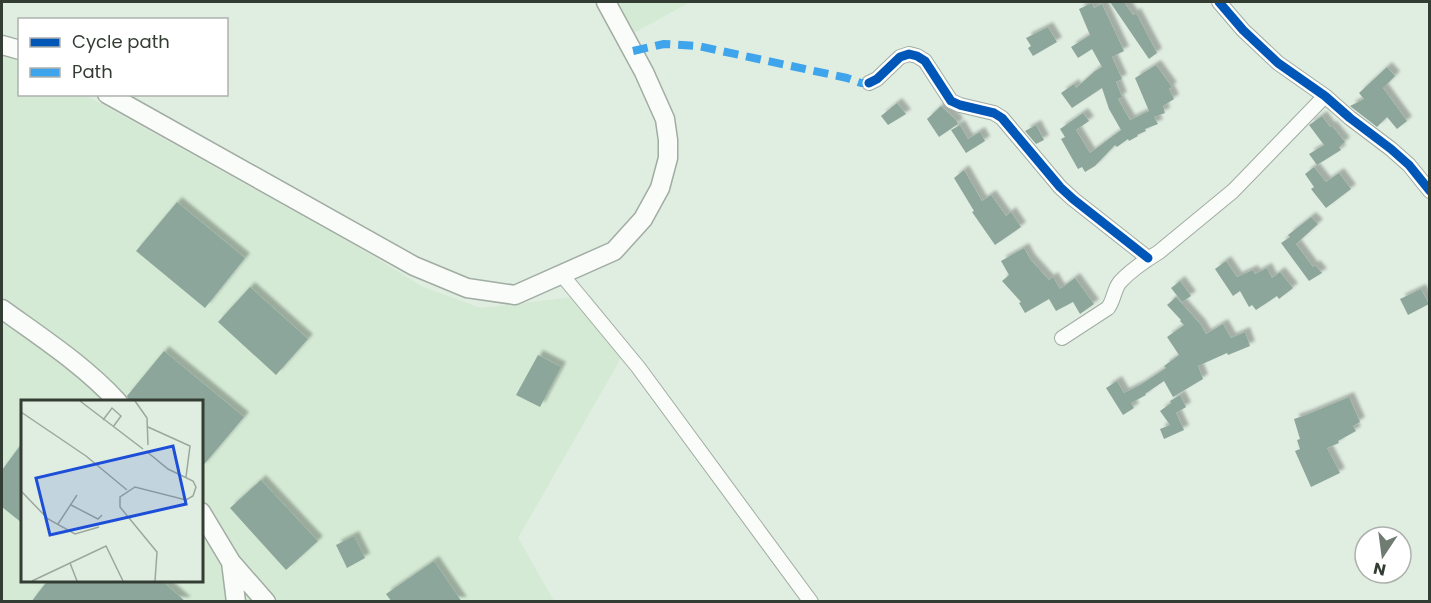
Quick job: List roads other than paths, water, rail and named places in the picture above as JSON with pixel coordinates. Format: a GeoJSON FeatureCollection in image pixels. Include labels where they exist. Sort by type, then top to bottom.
{"type":"FeatureCollection","features":[{"type":"Feature","properties":{"kind":"main road"},"geometry":{"type":"LineString","coordinates":[[111,96],[414,266],[467,288],[515,295],[614,251],[643,219],[660,188],[668,158],[665,119],[644,72],[606,2]]}},
{"type":"Feature","properties":{"kind":"main road"},"geometry":{"type":"LineString","coordinates":[[2,45],[18,49]]}},
{"type":"Feature","properties":{"kind":"main road"},"geometry":{"type":"LineString","coordinates":[[2,309],[74,362],[116,400]]}},
{"type":"Feature","properties":{"kind":"main road"},"geometry":{"type":"LineString","coordinates":[[202,514],[231,562],[266,602]]}},
{"type":"Feature","properties":{"kind":"main road"},"geometry":{"type":"LineString","coordinates":[[231,562],[236,602]]}},
{"type":"Feature","properties":{"kind":"street"},"geometry":{"type":"LineString","coordinates":[[1219,2],[1278,63],[1325,96],[1392,149],[1409,165],[1430,191]]}},
{"type":"Feature","properties":{"kind":"street"},"geometry":{"type":"LineString","coordinates":[[869,83],[877,79],[900,57],[909,54],[925,61],[951,101],[985,110],[1002,118],[1060,187],[1148,258]]}},
{"type":"Feature","properties":{"kind":"street"},"geometry":{"type":"LineString","coordinates":[[1062,338],[1108,308],[1113,302],[1120,283],[1233,191],[1325,96]]}},
{"type":"Feature","properties":{"kind":"street"},"geometry":{"type":"LineString","coordinates":[[562,274],[638,367],[810,602]]}}]}
